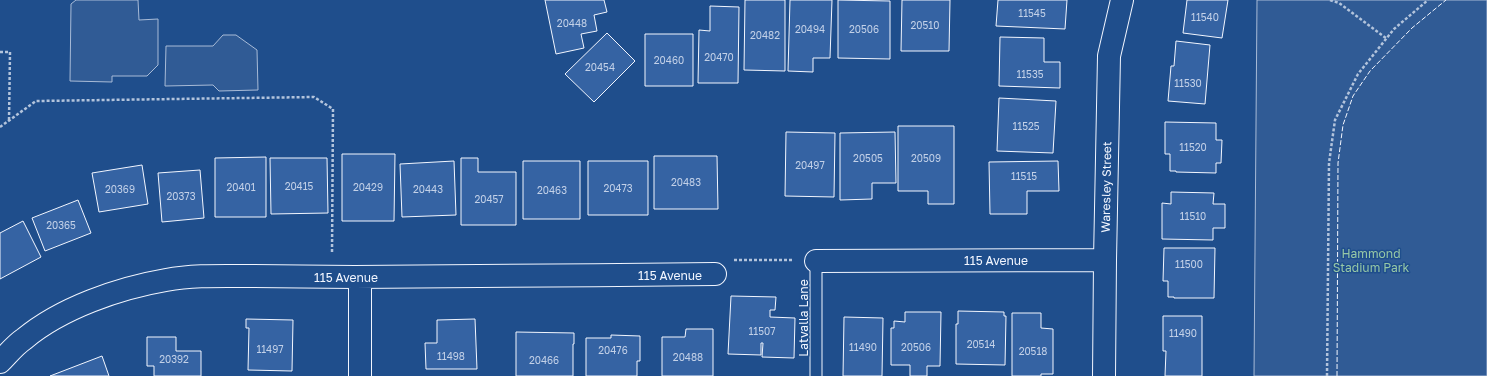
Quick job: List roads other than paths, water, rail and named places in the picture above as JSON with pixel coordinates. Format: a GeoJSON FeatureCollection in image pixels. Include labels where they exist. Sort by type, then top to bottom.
{"type":"FeatureCollection","features":[{"type":"Feature","properties":{"kind":"street","name":"Waresley Street"},"geometry":{"type":"LineString","coordinates":[[1104,376],[1109,56],[1122,0]]}},
{"type":"Feature","properties":{"kind":"street","name":"115 Avenue"},"geometry":{"type":"LineString","coordinates":[[816,261],[1105,260]]}},
{"type":"Feature","properties":{"kind":"street","name":"115 Avenue"},"geometry":{"type":"LineString","coordinates":[[0,362],[23,339],[43,324],[71,309],[137,286],[167,279],[197,276],[360,277],[715,274]]}},
{"type":"Feature","properties":{"kind":"street"},"geometry":{"type":"LineString","coordinates":[[360,277],[360,376]]}},
{"type":"Feature","properties":{"kind":"lane","name":"Latvalla Lane"},"geometry":{"type":"LineString","coordinates":[[816,261],[816,376]]}},
{"type":"Feature","properties":{"kind":"park label","name":"Hammond Stadium Park"},"geometry":{"type":"Point","coordinates":[1371,260]}}]}
